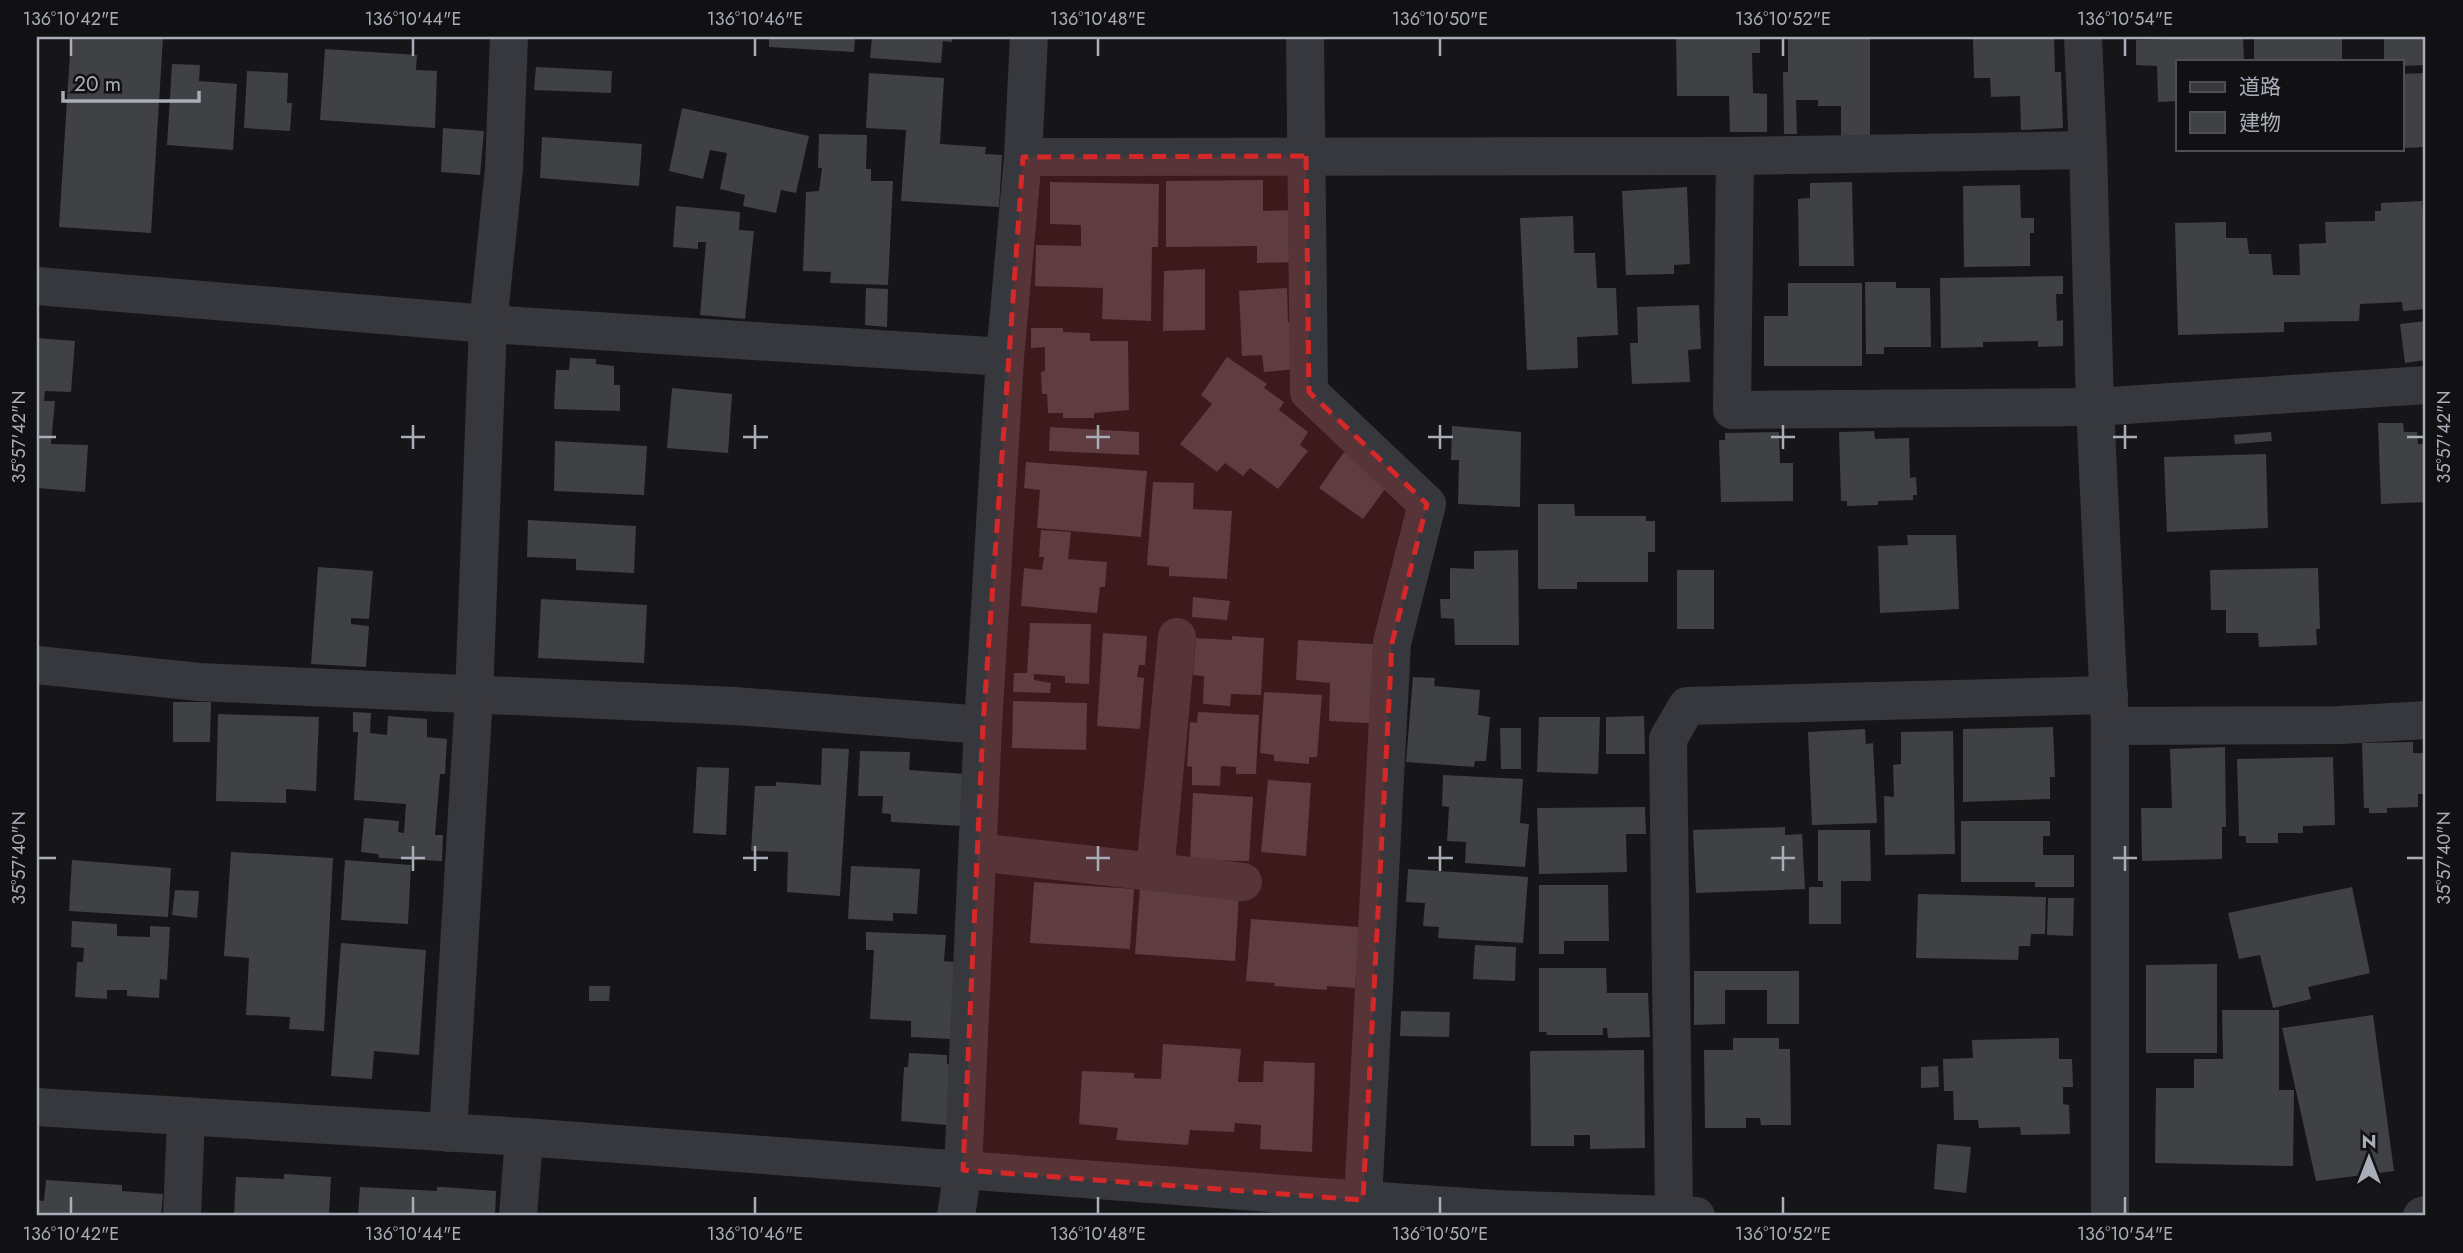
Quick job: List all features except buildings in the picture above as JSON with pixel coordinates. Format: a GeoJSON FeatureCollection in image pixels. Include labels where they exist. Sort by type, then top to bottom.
{"type":"FeatureCollection","features":[{"type":"Feature","properties":{"kind":"street"},"geometry":{"type":"LineString","coordinates":[[448,1133],[474,695],[488,324],[504,169],[509,37]]}},
{"type":"Feature","properties":{"kind":"street"},"geometry":{"type":"LineString","coordinates":[[956,1216],[963,1170],[983,725],[1005,357],[1023,157],[1029,37]]}},
{"type":"Feature","properties":{"kind":"street"},"geometry":{"type":"LineString","coordinates":[[1306,37],[1309,392],[1427,504],[1392,643],[1363,1200]]}},
{"type":"Feature","properties":{"kind":"street"},"geometry":{"type":"LineString","coordinates":[[2083,37],[2095,407],[2109,711],[2112,1015],[2110,1216]]}},
{"type":"Feature","properties":{"kind":"street"},"geometry":{"type":"LineString","coordinates":[[1023,157],[1735,156],[2088,150]]}},
{"type":"Feature","properties":{"kind":"street"},"geometry":{"type":"LineString","coordinates":[[1735,156],[1732,410],[2095,407],[2426,385]]}},
{"type":"Feature","properties":{"kind":"street"},"geometry":{"type":"LineString","coordinates":[[37,286],[488,324],[1005,357]]}},
{"type":"Feature","properties":{"kind":"street"},"geometry":{"type":"LineString","coordinates":[[1155,872],[1177,637]]}},
{"type":"Feature","properties":{"kind":"street"},"geometry":{"type":"LineString","coordinates":[[37,666],[199,682],[736,706],[983,725]]}},
{"type":"Feature","properties":{"kind":"street"},"geometry":{"type":"LineString","coordinates":[[37,1107],[524,1138],[963,1170],[1363,1200],[1403,1209],[1496,1209],[1685,1216],[1668,739],[1687,706],[2109,711],[2341,725],[2426,720]]}},
{"type":"Feature","properties":{"kind":"street"},"geometry":{"type":"LineString","coordinates":[[978,852],[1243,882]]}},
{"type":"Feature","properties":{"kind":"street"},"geometry":{"type":"LineString","coordinates":[[182,1216],[186,1118]]}},
{"type":"Feature","properties":{"kind":"street"},"geometry":{"type":"LineString","coordinates":[[518,1216],[524,1138]]}},
{"type":"Feature","properties":{"kind":"highlighted area"},"geometry":{"type":"Polygon","coordinates":[[[1306,156],[1309,392],[1427,504],[1392,643],[1363,1200],[963,1170],[983,725],[1023,157],[1306,156]]]}}]}
